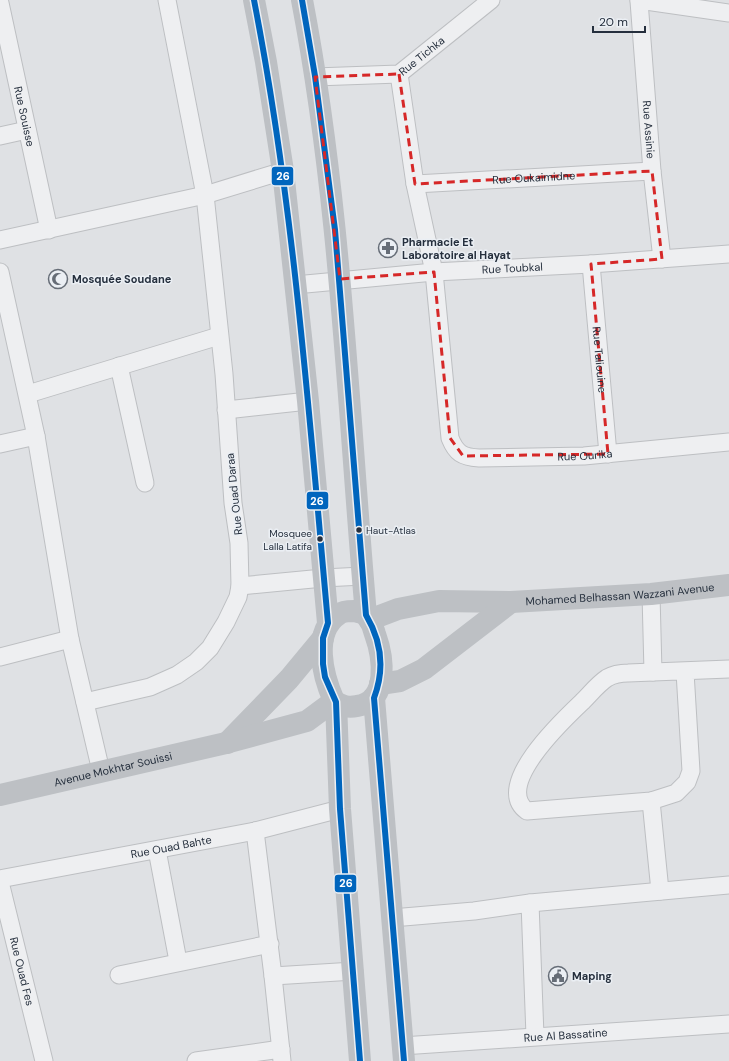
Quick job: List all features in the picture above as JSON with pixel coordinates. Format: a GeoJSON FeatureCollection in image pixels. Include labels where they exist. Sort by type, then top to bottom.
{"type":"FeatureCollection","features":[{"type":"Feature","properties":{"kind":"main road"},"geometry":{"type":"LineString","coordinates":[[254,0],[266,62],[283,171],[308,401],[326,630],[322,652],[324,677],[335,702],[340,809],[360,1061]]}},
{"type":"Feature","properties":{"kind":"main road"},"geometry":{"type":"LineString","coordinates":[[302,0],[315,77],[340,279],[363,576],[368,617],[377,639],[380,652],[377,691],[392,918],[403,1054]]}},
{"type":"Feature","properties":{"kind":"main road","name":"Mohamed Belhassan Wazzani Avenue"},"geometry":{"type":"LineString","coordinates":[[368,617],[398,609],[439,601],[511,602],[651,594],[729,585]]}},
{"type":"Feature","properties":{"kind":"main road"},"geometry":{"type":"LineString","coordinates":[[335,702],[348,708],[363,706],[377,691],[424,669],[511,602]]}},
{"type":"Feature","properties":{"kind":"main road"},"geometry":{"type":"LineString","coordinates":[[226,743],[289,679],[340,612],[354,611],[368,617]]}},
{"type":"Feature","properties":{"kind":"main road","name":"Avenue Mokhtar Souissi"},"geometry":{"type":"LineString","coordinates":[[0,795],[226,743],[307,721],[335,702]]}},
{"type":"Feature","properties":{"kind":"street","name":"Rue Ouad Daraa"},"geometry":{"type":"LineString","coordinates":[[85,702],[150,687],[177,675],[196,662],[210,648],[226,622],[238,597],[240,586],[239,543],[233,502],[224,374],[205,195],[175,51],[167,0]]}},
{"type":"Feature","properties":{"kind":"street","name":"Rue Tichka"},"geometry":{"type":"LineString","coordinates":[[315,77],[399,74],[491,0]]}},
{"type":"Feature","properties":{"kind":"street"},"geometry":{"type":"LineString","coordinates":[[639,0],[729,13]]}},
{"type":"Feature","properties":{"kind":"street","name":"Rue Assinie"},"geometry":{"type":"LineString","coordinates":[[639,0],[652,170],[662,259]]}},
{"type":"Feature","properties":{"kind":"street","name":"Rue Souisse"},"geometry":{"type":"LineString","coordinates":[[0,3],[49,230]]}},
{"type":"Feature","properties":{"kind":"street"},"geometry":{"type":"LineString","coordinates":[[399,74],[415,184],[434,272]]}},
{"type":"Feature","properties":{"kind":"street"},"geometry":{"type":"LineString","coordinates":[[0,136],[27,130]]}},
{"type":"Feature","properties":{"kind":"street","name":"Rue Oukaimidne"},"geometry":{"type":"LineString","coordinates":[[415,184],[652,170]]}},
{"type":"Feature","properties":{"kind":"street"},"geometry":{"type":"LineString","coordinates":[[0,240],[205,195],[283,171]]}},
{"type":"Feature","properties":{"kind":"street","name":"Rue Toubkal"},"geometry":{"type":"LineString","coordinates":[[295,285],[340,279],[434,272],[591,264],[729,254]]}},
{"type":"Feature","properties":{"kind":"street","name":"Rue Taliouine"},"geometry":{"type":"LineString","coordinates":[[591,264],[608,454]]}},
{"type":"Feature","properties":{"kind":"street"},"geometry":{"type":"LineString","coordinates":[[0,272],[28,394],[70,639],[101,771]]}},
{"type":"Feature","properties":{"kind":"street","name":"Rue Ourika"},"geometry":{"type":"LineString","coordinates":[[434,272],[450,438],[458,452],[468,457],[584,456],[729,442]]}},
{"type":"Feature","properties":{"kind":"street"},"geometry":{"type":"LineString","coordinates":[[28,394],[219,336]]}},
{"type":"Feature","properties":{"kind":"street"},"geometry":{"type":"LineString","coordinates":[[119,366],[145,482]]}},
{"type":"Feature","properties":{"kind":"street"},"geometry":{"type":"LineString","coordinates":[[226,410],[308,401]]}},
{"type":"Feature","properties":{"kind":"street"},"geometry":{"type":"LineString","coordinates":[[0,444],[36,436]]}},
{"type":"Feature","properties":{"kind":"street"},"geometry":{"type":"LineString","coordinates":[[240,586],[323,578],[363,576]]}},
{"type":"Feature","properties":{"kind":"street"},"geometry":{"type":"LineString","coordinates":[[651,594],[653,672]]}},
{"type":"Feature","properties":{"kind":"street"},"geometry":{"type":"LineString","coordinates":[[0,657],[70,639]]}},
{"type":"Feature","properties":{"kind":"street"},"geometry":{"type":"LineString","coordinates":[[685,672],[692,754],[690,777],[676,793],[651,802],[527,811],[519,802],[517,791],[521,775],[534,754],[570,713],[598,685],[608,678],[618,674],[729,669]]}},
{"type":"Feature","properties":{"kind":"street"},"geometry":{"type":"LineString","coordinates":[[651,802],[660,891]]}},
{"type":"Feature","properties":{"kind":"street","name":"Rue Ouad Bahte"},"geometry":{"type":"LineString","coordinates":[[0,879],[255,831],[340,809]]}},
{"type":"Feature","properties":{"kind":"street"},"geometry":{"type":"LineString","coordinates":[[196,1061],[282,1055],[270,944],[255,831]]}},
{"type":"Feature","properties":{"kind":"street"},"geometry":{"type":"LineString","coordinates":[[157,850],[178,961]]}},
{"type":"Feature","properties":{"kind":"street","name":"Rue Ouad Fes"},"geometry":{"type":"LineString","coordinates":[[0,882],[44,1061]]}},
{"type":"Feature","properties":{"kind":"street"},"geometry":{"type":"LineString","coordinates":[[392,918],[530,903],[729,886]]}},
{"type":"Feature","properties":{"kind":"street"},"geometry":{"type":"LineString","coordinates":[[530,903],[535,1036]]}},
{"type":"Feature","properties":{"kind":"street"},"geometry":{"type":"LineString","coordinates":[[119,975],[178,961],[270,944]]}},
{"type":"Feature","properties":{"kind":"street"},"geometry":{"type":"LineString","coordinates":[[273,976],[354,971]]}},
{"type":"Feature","properties":{"kind":"street","name":"Rue Al Bassatine"},"geometry":{"type":"LineString","coordinates":[[403,1054],[535,1036],[729,1024]]}},
{"type":"Feature","properties":{"kind":"highlighted area"},"geometry":{"type":"Polygon","coordinates":[[[399,74],[415,184],[652,171],[662,259],[591,264],[608,454],[463,456],[450,438],[434,272],[340,279],[315,77],[399,74]]]}},
{"type":"Feature","properties":{"kind":"transit line","name":"26"},"geometry":{"type":"LineString","coordinates":[[254,0],[280,155],[307,389],[328,623],[323,638],[323,664],[325,677],[336,702],[340,809],[360,1061]]}},
{"type":"Feature","properties":{"kind":"transit line","name":"26"},"geometry":{"type":"LineString","coordinates":[[302,0],[315,76],[335,230],[366,615],[376,635],[381,666],[380,677],[374,698],[404,1061]]}},
{"type":"Feature","properties":{"kind":"place","name":"Pharmacie Et Laboratoire al Hayat"},"geometry":{"type":"Point","coordinates":[388,248]}},
{"type":"Feature","properties":{"kind":"place","name":"Mosquée Soudane"},"geometry":{"type":"Point","coordinates":[58,279]}},
{"type":"Feature","properties":{"kind":"place","name":"Haut-Atlas"},"geometry":{"type":"Point","coordinates":[359,530]}},
{"type":"Feature","properties":{"kind":"place","name":"Mosquee Lalla Latifa"},"geometry":{"type":"Point","coordinates":[320,539]}},
{"type":"Feature","properties":{"kind":"place","name":"Maping"},"geometry":{"type":"Point","coordinates":[558,976]}}]}
